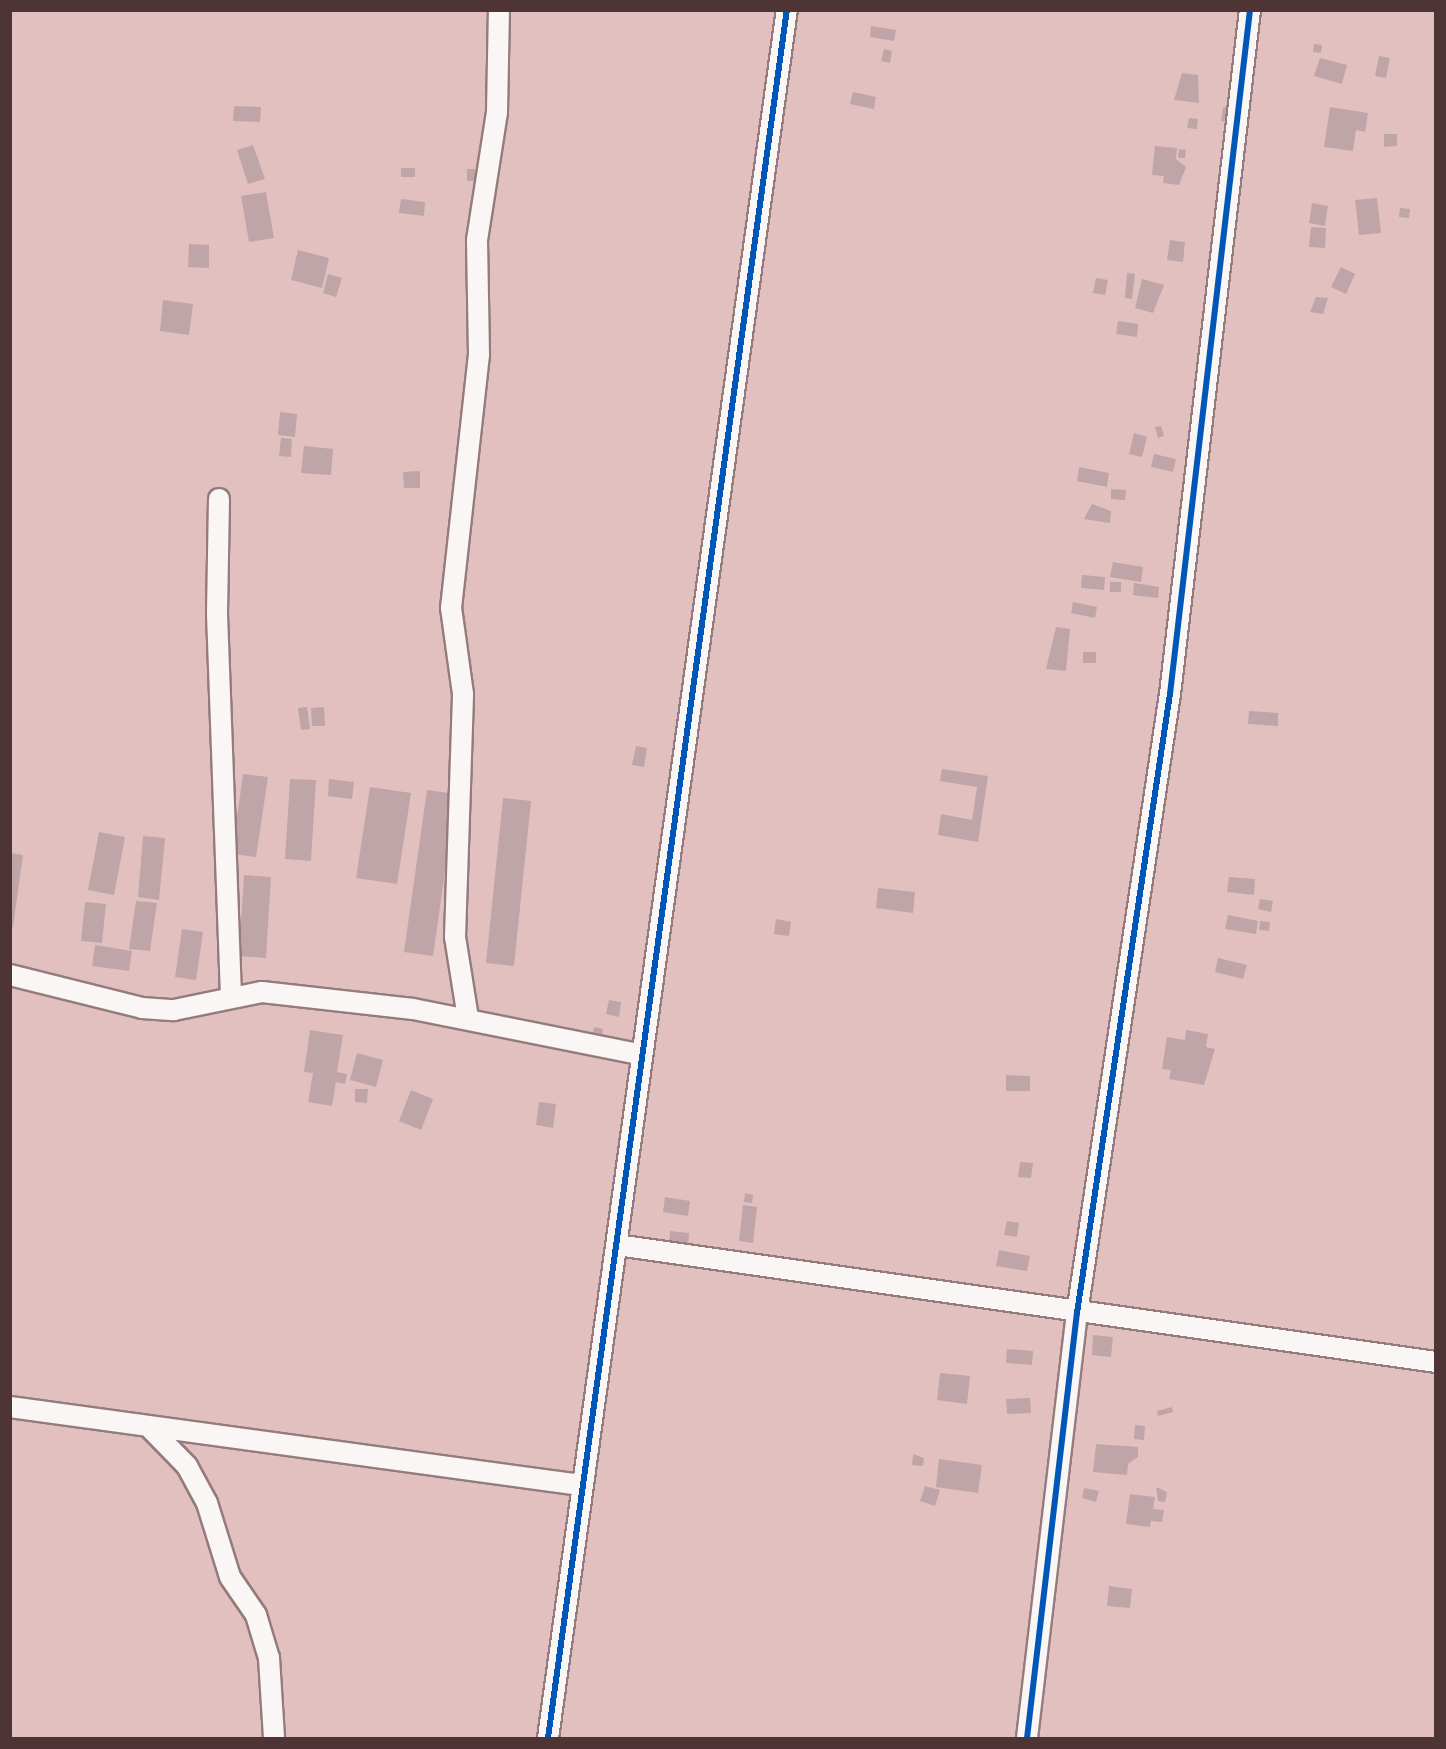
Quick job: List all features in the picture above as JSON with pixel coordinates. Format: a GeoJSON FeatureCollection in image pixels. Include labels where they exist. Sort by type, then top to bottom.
{"type":"FeatureCollection","features":[{"type":"Feature","properties":{"kind":"street"},"geometry":{"type":"LineString","coordinates":[[468,1018],[455,937],[463,694],[451,608],[479,355],[477,240],[497,112],[499,10]]}},
{"type":"Feature","properties":{"kind":"street"},"geometry":{"type":"LineString","coordinates":[[548,1738],[581,1485],[617,1245],[639,1054],[787,10]]}},
{"type":"Feature","properties":{"kind":"street"},"geometry":{"type":"LineString","coordinates":[[1028,1738],[1077,1313],[1170,694],[1250,10]]}},
{"type":"Feature","properties":{"kind":"street"},"geometry":{"type":"LineString","coordinates":[[219,499],[217,614],[231,997]]}},
{"type":"Feature","properties":{"kind":"street"},"geometry":{"type":"LineString","coordinates":[[10,975],[142,1008],[174,1010],[262,992],[309,996],[468,1018],[639,1054]]}},
{"type":"Feature","properties":{"kind":"street"},"geometry":{"type":"LineString","coordinates":[[617,1245],[1077,1313],[1436,1362]]}},
{"type":"Feature","properties":{"kind":"street"},"geometry":{"type":"LineString","coordinates":[[10,1407],[151,1429],[581,1485]]}},
{"type":"Feature","properties":{"kind":"street"},"geometry":{"type":"LineString","coordinates":[[151,1429],[187,1466],[207,1503],[230,1577],[256,1615],[269,1658],[274,1738]]}},
{"type":"Feature","properties":{"kind":"building"},"geometry":{"type":"Polygon","coordinates":[[[871,26],[896,30],[894,41],[870,37],[871,26]]]}},
{"type":"Feature","properties":{"kind":"building"},"geometry":{"type":"Polygon","coordinates":[[[1314,44],[1322,45],[1321,53],[1313,52],[1314,44]]]}},
{"type":"Feature","properties":{"kind":"building"},"geometry":{"type":"Polygon","coordinates":[[[884,49],[892,51],[890,63],[881,61],[884,49]]]}},
{"type":"Feature","properties":{"kind":"building"},"geometry":{"type":"Polygon","coordinates":[[[1379,56],[1390,58],[1386,78],[1375,76],[1379,56]]]}},
{"type":"Feature","properties":{"kind":"building"},"geometry":{"type":"Polygon","coordinates":[[[1320,58],[1347,65],[1342,84],[1314,76],[1320,58]]]}},
{"type":"Feature","properties":{"kind":"building"},"geometry":{"type":"Polygon","coordinates":[[[1182,73],[1198,75],[1199,103],[1174,100],[1182,73]]]}},
{"type":"Feature","properties":{"kind":"building"},"geometry":{"type":"Polygon","coordinates":[[[853,92],[876,97],[874,109],[850,104],[853,92]]]}},
{"type":"Feature","properties":{"kind":"building"},"geometry":{"type":"Polygon","coordinates":[[[234,106],[261,107],[260,122],[233,121],[234,106]]]}},
{"type":"Feature","properties":{"kind":"building"},"geometry":{"type":"Polygon","coordinates":[[[1223,107],[1231,108],[1229,122],[1221,121],[1223,107]]]}},
{"type":"Feature","properties":{"kind":"building"},"geometry":{"type":"Polygon","coordinates":[[[1330,107],[1368,113],[1365,132],[1356,130],[1353,151],[1324,147],[1330,107]]]}},
{"type":"Feature","properties":{"kind":"building"},"geometry":{"type":"Polygon","coordinates":[[[1189,118],[1198,119],[1197,129],[1187,128],[1189,118]]]}},
{"type":"Feature","properties":{"kind":"building"},"geometry":{"type":"Polygon","coordinates":[[[1384,134],[1397,134],[1397,146],[1384,147],[1384,134]]]}},
{"type":"Feature","properties":{"kind":"building"},"geometry":{"type":"Polygon","coordinates":[[[253,145],[265,179],[248,184],[237,150],[253,145]]]}},
{"type":"Feature","properties":{"kind":"building"},"geometry":{"type":"Polygon","coordinates":[[[1155,146],[1177,148],[1176,159],[1186,167],[1179,185],[1163,183],[1164,176],[1152,175],[1155,146]]]}},
{"type":"Feature","properties":{"kind":"building"},"geometry":{"type":"Polygon","coordinates":[[[1179,149],[1186,150],[1185,158],[1178,158],[1179,149]]]}},
{"type":"Feature","properties":{"kind":"building"},"geometry":{"type":"Polygon","coordinates":[[[401,168],[415,168],[415,177],[401,177],[401,168]]]}},
{"type":"Feature","properties":{"kind":"building"},"geometry":{"type":"Polygon","coordinates":[[[467,169],[475,169],[475,181],[467,181],[467,169]]]}},
{"type":"Feature","properties":{"kind":"building"},"geometry":{"type":"Polygon","coordinates":[[[266,192],[274,238],[249,242],[241,196],[266,192]]]}},
{"type":"Feature","properties":{"kind":"building"},"geometry":{"type":"Polygon","coordinates":[[[1377,198],[1381,233],[1359,235],[1355,200],[1377,198]]]}},
{"type":"Feature","properties":{"kind":"building"},"geometry":{"type":"Polygon","coordinates":[[[401,199],[425,202],[424,216],[399,213],[401,199]]]}},
{"type":"Feature","properties":{"kind":"building"},"geometry":{"type":"Polygon","coordinates":[[[1312,203],[1328,206],[1325,226],[1309,223],[1312,203]]]}},
{"type":"Feature","properties":{"kind":"building"},"geometry":{"type":"Polygon","coordinates":[[[1400,208],[1410,209],[1409,218],[1399,217],[1400,208]]]}},
{"type":"Feature","properties":{"kind":"building"},"geometry":{"type":"Polygon","coordinates":[[[1311,227],[1326,228],[1325,248],[1309,247],[1311,227]]]}},
{"type":"Feature","properties":{"kind":"building"},"geometry":{"type":"Polygon","coordinates":[[[1170,240],[1185,242],[1183,262],[1167,260],[1170,240]]]}},
{"type":"Feature","properties":{"kind":"building"},"geometry":{"type":"Polygon","coordinates":[[[189,244],[209,245],[209,268],[188,267],[189,244]]]}},
{"type":"Feature","properties":{"kind":"building"},"geometry":{"type":"Polygon","coordinates":[[[298,250],[329,258],[322,288],[291,280],[298,250]]]}},
{"type":"Feature","properties":{"kind":"building"},"geometry":{"type":"Polygon","coordinates":[[[1341,267],[1355,274],[1346,294],[1331,287],[1341,267]]]}},
{"type":"Feature","properties":{"kind":"building"},"geometry":{"type":"Polygon","coordinates":[[[1127,273],[1135,274],[1132,299],[1125,298],[1127,273]]]}},
{"type":"Feature","properties":{"kind":"building"},"geometry":{"type":"Polygon","coordinates":[[[328,274],[342,278],[336,297],[323,293],[328,274]]]}},
{"type":"Feature","properties":{"kind":"building"},"geometry":{"type":"Polygon","coordinates":[[[1096,278],[1108,280],[1105,295],[1093,293],[1096,278]]]}},
{"type":"Feature","properties":{"kind":"building"},"geometry":{"type":"Polygon","coordinates":[[[1142,279],[1164,285],[1153,313],[1135,308],[1142,279]]]}},
{"type":"Feature","properties":{"kind":"building"},"geometry":{"type":"Polygon","coordinates":[[[1316,297],[1328,298],[1323,314],[1310,312],[1316,297]]]}},
{"type":"Feature","properties":{"kind":"building"},"geometry":{"type":"Polygon","coordinates":[[[163,300],[193,304],[189,335],[160,331],[163,300]]]}},
{"type":"Feature","properties":{"kind":"building"},"geometry":{"type":"Polygon","coordinates":[[[1118,321],[1138,324],[1137,337],[1116,334],[1118,321]]]}},
{"type":"Feature","properties":{"kind":"building"},"geometry":{"type":"Polygon","coordinates":[[[280,412],[297,414],[295,437],[278,435],[280,412]]]}},
{"type":"Feature","properties":{"kind":"building"},"geometry":{"type":"Polygon","coordinates":[[[1161,426],[1164,436],[1158,438],[1155,427],[1161,426]]]}},
{"type":"Feature","properties":{"kind":"building"},"geometry":{"type":"Polygon","coordinates":[[[1134,433],[1147,437],[1142,457],[1129,454],[1134,433]]]}},
{"type":"Feature","properties":{"kind":"building"},"geometry":{"type":"Polygon","coordinates":[[[281,438],[292,439],[291,457],[279,456],[281,438]]]}},
{"type":"Feature","properties":{"kind":"building"},"geometry":{"type":"Polygon","coordinates":[[[304,446],[333,449],[331,475],[301,473],[304,446]]]}},
{"type":"Feature","properties":{"kind":"building"},"geometry":{"type":"Polygon","coordinates":[[[1154,454],[1176,459],[1173,472],[1151,467],[1154,454]]]}},
{"type":"Feature","properties":{"kind":"building"},"geometry":{"type":"Polygon","coordinates":[[[1079,467],[1109,473],[1107,487],[1077,481],[1079,467]]]}},
{"type":"Feature","properties":{"kind":"building"},"geometry":{"type":"Polygon","coordinates":[[[420,471],[420,488],[404,488],[403,472],[420,471]]]}},
{"type":"Feature","properties":{"kind":"building"},"geometry":{"type":"Polygon","coordinates":[[[1111,489],[1126,490],[1125,500],[1111,499],[1111,489]]]}},
{"type":"Feature","properties":{"kind":"building"},"geometry":{"type":"Polygon","coordinates":[[[1092,504],[1111,511],[1110,523],[1084,519],[1092,504]]]}},
{"type":"Feature","properties":{"kind":"building"},"geometry":{"type":"Polygon","coordinates":[[[1113,562],[1143,567],[1141,582],[1110,577],[1113,562]]]}},
{"type":"Feature","properties":{"kind":"building"},"geometry":{"type":"Polygon","coordinates":[[[1082,575],[1105,577],[1104,590],[1081,588],[1082,575]]]}},
{"type":"Feature","properties":{"kind":"building"},"geometry":{"type":"Polygon","coordinates":[[[1110,582],[1121,582],[1121,592],[1110,592],[1110,582]]]}},
{"type":"Feature","properties":{"kind":"building"},"geometry":{"type":"Polygon","coordinates":[[[1134,583],[1159,587],[1158,598],[1133,595],[1134,583]]]}},
{"type":"Feature","properties":{"kind":"building"},"geometry":{"type":"Polygon","coordinates":[[[1073,602],[1097,607],[1095,618],[1071,613],[1073,602]]]}},
{"type":"Feature","properties":{"kind":"building"},"geometry":{"type":"Polygon","coordinates":[[[1056,627],[1070,629],[1066,671],[1046,669],[1056,627]]]}},
{"type":"Feature","properties":{"kind":"building"},"geometry":{"type":"Polygon","coordinates":[[[1083,652],[1096,652],[1096,663],[1083,663],[1083,652]]]}},
{"type":"Feature","properties":{"kind":"building"},"geometry":{"type":"Polygon","coordinates":[[[307,707],[310,729],[301,730],[298,708],[307,707]]]}},
{"type":"Feature","properties":{"kind":"building"},"geometry":{"type":"Polygon","coordinates":[[[324,707],[325,726],[312,726],[311,708],[324,707]]]}},
{"type":"Feature","properties":{"kind":"building"},"geometry":{"type":"Polygon","coordinates":[[[1249,711],[1278,713],[1278,726],[1248,724],[1249,711]]]}},
{"type":"Feature","properties":{"kind":"building"},"geometry":{"type":"Polygon","coordinates":[[[636,746],[647,748],[644,767],[632,765],[636,746]]]}},
{"type":"Feature","properties":{"kind":"building"},"geometry":{"type":"Polygon","coordinates":[[[942,769],[988,776],[978,842],[938,835],[941,814],[972,820],[977,787],[940,781],[942,769]]]}},
{"type":"Feature","properties":{"kind":"building"},"geometry":{"type":"Polygon","coordinates":[[[243,774],[268,777],[256,857],[232,854],[243,774]]]}},
{"type":"Feature","properties":{"kind":"building"},"geometry":{"type":"Polygon","coordinates":[[[290,779],[316,780],[311,861],[285,859],[290,779]]]}},
{"type":"Feature","properties":{"kind":"building"},"geometry":{"type":"Polygon","coordinates":[[[329,779],[354,782],[352,799],[328,796],[329,779]]]}},
{"type":"Feature","properties":{"kind":"building"},"geometry":{"type":"Polygon","coordinates":[[[370,787],[411,793],[397,884],[356,878],[370,787]]]}},
{"type":"Feature","properties":{"kind":"building"},"geometry":{"type":"Polygon","coordinates":[[[427,790],[456,794],[433,956],[404,952],[427,790]]]}},
{"type":"Feature","properties":{"kind":"building"},"geometry":{"type":"Polygon","coordinates":[[[503,798],[531,801],[514,966],[486,963],[503,798]]]}},
{"type":"Feature","properties":{"kind":"building"},"geometry":{"type":"Polygon","coordinates":[[[99,832],[125,837],[114,895],[88,890],[99,832]]]}},
{"type":"Feature","properties":{"kind":"building"},"geometry":{"type":"Polygon","coordinates":[[[143,836],[165,838],[159,900],[138,897],[143,836]]]}},
{"type":"Feature","properties":{"kind":"building"},"geometry":{"type":"Polygon","coordinates":[[[10,853],[23,855],[13,927],[10,926],[10,853]]]}},
{"type":"Feature","properties":{"kind":"building"},"geometry":{"type":"Polygon","coordinates":[[[244,875],[271,877],[266,958],[239,956],[244,875]]]}},
{"type":"Feature","properties":{"kind":"building"},"geometry":{"type":"Polygon","coordinates":[[[1229,877],[1255,879],[1254,895],[1227,892],[1229,877]]]}},
{"type":"Feature","properties":{"kind":"building"},"geometry":{"type":"Polygon","coordinates":[[[878,888],[915,892],[913,913],[876,908],[878,888]]]}},
{"type":"Feature","properties":{"kind":"building"},"geometry":{"type":"Polygon","coordinates":[[[1260,899],[1273,901],[1271,912],[1258,909],[1260,899]]]}},
{"type":"Feature","properties":{"kind":"building"},"geometry":{"type":"Polygon","coordinates":[[[136,901],[157,903],[150,951],[129,949],[136,901]]]}},
{"type":"Feature","properties":{"kind":"building"},"geometry":{"type":"Polygon","coordinates":[[[85,902],[106,904],[102,943],[81,941],[85,902]]]}},
{"type":"Feature","properties":{"kind":"building"},"geometry":{"type":"Polygon","coordinates":[[[1228,915],[1258,921],[1256,934],[1225,929],[1228,915]]]}},
{"type":"Feature","properties":{"kind":"building"},"geometry":{"type":"Polygon","coordinates":[[[776,919],[791,922],[789,936],[774,934],[776,919]]]}},
{"type":"Feature","properties":{"kind":"building"},"geometry":{"type":"Polygon","coordinates":[[[1260,921],[1270,922],[1269,931],[1259,930],[1260,921]]]}},
{"type":"Feature","properties":{"kind":"building"},"geometry":{"type":"Polygon","coordinates":[[[182,929],[203,932],[196,980],[175,977],[182,929]]]}},
{"type":"Feature","properties":{"kind":"building"},"geometry":{"type":"Polygon","coordinates":[[[95,945],[132,951],[129,971],[92,966],[95,945]]]}},
{"type":"Feature","properties":{"kind":"building"},"geometry":{"type":"Polygon","coordinates":[[[1218,958],[1247,965],[1243,979],[1215,972],[1218,958]]]}},
{"type":"Feature","properties":{"kind":"building"},"geometry":{"type":"Polygon","coordinates":[[[609,1000],[621,1002],[619,1017],[606,1014],[609,1000]]]}},
{"type":"Feature","properties":{"kind":"building"},"geometry":{"type":"Polygon","coordinates":[[[594,1027],[603,1029],[601,1040],[592,1039],[594,1027]]]}},
{"type":"Feature","properties":{"kind":"building"},"geometry":{"type":"Polygon","coordinates":[[[310,1030],[343,1035],[337,1072],[347,1074],[345,1084],[336,1082],[332,1106],[308,1102],[313,1073],[304,1072],[310,1030]]]}},
{"type":"Feature","properties":{"kind":"building"},"geometry":{"type":"Polygon","coordinates":[[[1186,1030],[1208,1034],[1206,1047],[1215,1049],[1204,1085],[1169,1079],[1171,1070],[1162,1069],[1167,1037],[1185,1040],[1186,1030]]]}},
{"type":"Feature","properties":{"kind":"building"},"geometry":{"type":"Polygon","coordinates":[[[357,1053],[383,1060],[376,1087],[350,1080],[357,1053]]]}},
{"type":"Feature","properties":{"kind":"building"},"geometry":{"type":"Polygon","coordinates":[[[1006,1075],[1030,1076],[1030,1091],[1006,1091],[1006,1075]]]}},
{"type":"Feature","properties":{"kind":"building"},"geometry":{"type":"Polygon","coordinates":[[[355,1089],[368,1089],[367,1103],[355,1102],[355,1089]]]}},
{"type":"Feature","properties":{"kind":"building"},"geometry":{"type":"Polygon","coordinates":[[[411,1090],[433,1099],[421,1130],[399,1121],[411,1090]]]}},
{"type":"Feature","properties":{"kind":"building"},"geometry":{"type":"Polygon","coordinates":[[[539,1102],[556,1104],[553,1128],[536,1125],[539,1102]]]}},
{"type":"Feature","properties":{"kind":"building"},"geometry":{"type":"Polygon","coordinates":[[[1020,1162],[1033,1163],[1031,1178],[1018,1177],[1020,1162]]]}},
{"type":"Feature","properties":{"kind":"building"},"geometry":{"type":"Polygon","coordinates":[[[745,1193],[753,1195],[752,1203],[744,1202],[745,1193]]]}},
{"type":"Feature","properties":{"kind":"building"},"geometry":{"type":"Polygon","coordinates":[[[665,1197],[690,1201],[688,1216],[663,1212],[665,1197]]]}},
{"type":"Feature","properties":{"kind":"building"},"geometry":{"type":"Polygon","coordinates":[[[743,1205],[757,1207],[753,1243],[739,1241],[743,1205]]]}},
{"type":"Feature","properties":{"kind":"building"},"geometry":{"type":"Polygon","coordinates":[[[1007,1221],[1019,1223],[1017,1237],[1004,1235],[1007,1221]]]}},
{"type":"Feature","properties":{"kind":"building"},"geometry":{"type":"Polygon","coordinates":[[[670,1231],[689,1233],[688,1246],[669,1243],[670,1231]]]}},
{"type":"Feature","properties":{"kind":"building"},"geometry":{"type":"Polygon","coordinates":[[[999,1250],[1030,1256],[1027,1271],[996,1266],[999,1250]]]}},
{"type":"Feature","properties":{"kind":"building"},"geometry":{"type":"Polygon","coordinates":[[[1093,1335],[1113,1337],[1111,1357],[1092,1355],[1093,1335]]]}},
{"type":"Feature","properties":{"kind":"building"},"geometry":{"type":"Polygon","coordinates":[[[1007,1349],[1033,1351],[1032,1365],[1006,1363],[1007,1349]]]}},
{"type":"Feature","properties":{"kind":"building"},"geometry":{"type":"Polygon","coordinates":[[[940,1373],[970,1376],[967,1404],[937,1400],[940,1373]]]}},
{"type":"Feature","properties":{"kind":"building"},"geometry":{"type":"Polygon","coordinates":[[[1030,1398],[1031,1413],[1007,1414],[1006,1399],[1030,1398]]]}},
{"type":"Feature","properties":{"kind":"building"},"geometry":{"type":"Polygon","coordinates":[[[1172,1407],[1173,1412],[1158,1416],[1157,1411],[1172,1407]]]}},
{"type":"Feature","properties":{"kind":"building"},"geometry":{"type":"Polygon","coordinates":[[[1135,1425],[1145,1426],[1144,1440],[1134,1439],[1135,1425]]]}},
{"type":"Feature","properties":{"kind":"building"},"geometry":{"type":"Polygon","coordinates":[[[1096,1444],[1138,1447],[1138,1457],[1128,1464],[1127,1475],[1093,1472],[1096,1444]]]}},
{"type":"Feature","properties":{"kind":"building"},"geometry":{"type":"Polygon","coordinates":[[[913,1454],[924,1458],[923,1466],[912,1465],[913,1454]]]}},
{"type":"Feature","properties":{"kind":"building"},"geometry":{"type":"Polygon","coordinates":[[[939,1459],[982,1465],[978,1493],[936,1487],[939,1459]]]}},
{"type":"Feature","properties":{"kind":"building"},"geometry":{"type":"Polygon","coordinates":[[[925,1486],[940,1490],[935,1506],[920,1501],[925,1486]]]}},
{"type":"Feature","properties":{"kind":"building"},"geometry":{"type":"Polygon","coordinates":[[[1156,1487],[1167,1492],[1165,1502],[1158,1501],[1156,1487]]]}},
{"type":"Feature","properties":{"kind":"building"},"geometry":{"type":"Polygon","coordinates":[[[1084,1488],[1099,1491],[1096,1502],[1082,1498],[1084,1488]]]}},
{"type":"Feature","properties":{"kind":"building"},"geometry":{"type":"Polygon","coordinates":[[[1130,1494],[1155,1497],[1153,1509],[1164,1510],[1162,1522],[1151,1521],[1150,1527],[1126,1524],[1130,1494]]]}},
{"type":"Feature","properties":{"kind":"building"},"geometry":{"type":"Polygon","coordinates":[[[1109,1586],[1132,1589],[1130,1608],[1107,1606],[1109,1586]]]}},
{"type":"Feature","properties":{"kind":"cycle path"},"geometry":{"type":"LineString","coordinates":[[548,1738],[787,10]]}},
{"type":"Feature","properties":{"kind":"cycle path"},"geometry":{"type":"LineString","coordinates":[[1027,1738],[1077,1313],[1170,694],[1250,10]]}}]}
